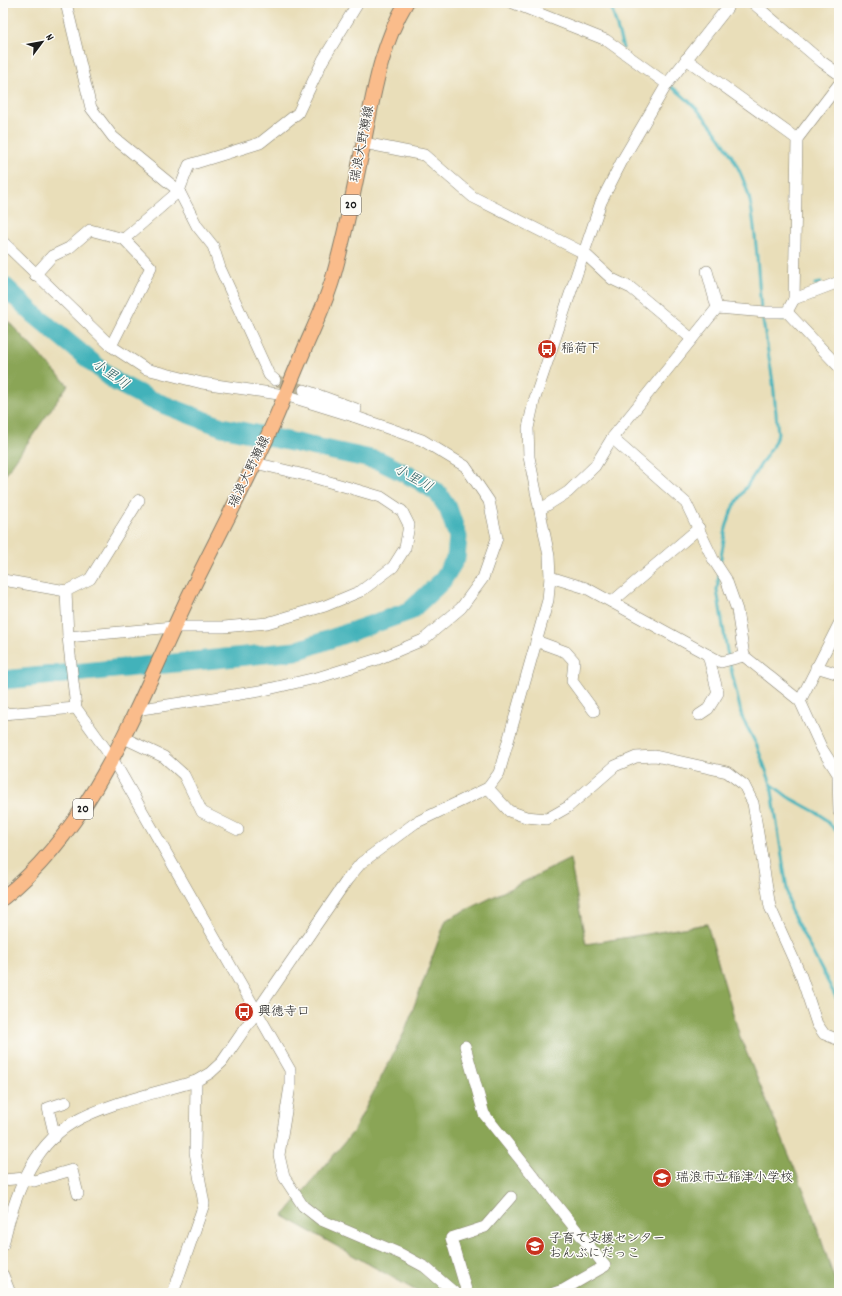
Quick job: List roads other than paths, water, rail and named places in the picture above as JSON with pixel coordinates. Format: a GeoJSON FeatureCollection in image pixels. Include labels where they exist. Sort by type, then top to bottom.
{"type":"FeatureCollection","features":[{"type":"Feature","properties":{"kind":"main road","name":"瑞浪大野瀬線"},"geometry":{"type":"LineString","coordinates":[[3,898],[29,874],[55,845],[86,804],[112,758],[171,630],[258,457],[330,286],[346,232],[374,89],[385,50],[400,13],[406,3]]}},
{"type":"Feature","properties":{"kind":"street"},"geometry":{"type":"LineString","coordinates":[[66,3],[91,108],[113,137],[179,191],[197,226],[213,246],[220,268],[269,375],[275,380]]}},
{"type":"Feature","properties":{"kind":"street"},"geometry":{"type":"LineString","coordinates":[[124,239],[179,191],[189,165],[260,143],[298,113],[323,60],[358,3]]}},
{"type":"Feature","properties":{"kind":"street"},"geometry":{"type":"LineString","coordinates":[[513,3],[606,40],[646,69],[670,80]]}},
{"type":"Feature","properties":{"kind":"street"},"geometry":{"type":"LineString","coordinates":[[3,1246],[18,1195],[31,1166],[55,1137],[71,1124],[102,1110],[196,1081],[210,1073],[222,1062],[347,880],[361,863],[415,823],[488,788],[499,773],[548,600],[550,577],[541,509],[530,457],[528,428],[534,401],[601,202],[623,160],[670,80],[731,3]]}},
{"type":"Feature","properties":{"kind":"street"},"geometry":{"type":"LineString","coordinates":[[753,3],[822,62],[839,74]]}},
{"type":"Feature","properties":{"kind":"street"},"geometry":{"type":"LineString","coordinates":[[686,59],[797,139]]}},
{"type":"Feature","properties":{"kind":"street"},"geometry":{"type":"LineString","coordinates":[[787,312],[794,299],[797,139],[839,84]]}},
{"type":"Feature","properties":{"kind":"street"},"geometry":{"type":"LineString","coordinates":[[364,143],[424,155],[473,196],[584,253],[612,279],[631,288],[692,339]]}},
{"type":"Feature","properties":{"kind":"street"},"geometry":{"type":"LineString","coordinates":[[35,275],[52,256],[69,248],[90,230],[124,239],[151,267],[111,346]]}},
{"type":"Feature","properties":{"kind":"street"},"geometry":{"type":"LineString","coordinates":[[3,242],[35,275],[111,346],[146,369],[202,383],[353,416],[422,440],[465,466],[489,501],[497,538],[483,578],[461,608],[423,640],[378,659],[320,677],[260,692],[137,706]]}},
{"type":"Feature","properties":{"kind":"street"},"geometry":{"type":"LineString","coordinates":[[707,271],[717,308]]}},
{"type":"Feature","properties":{"kind":"street"},"geometry":{"type":"LineString","coordinates":[[794,299],[839,282]]}},
{"type":"Feature","properties":{"kind":"street"},"geometry":{"type":"LineString","coordinates":[[541,509],[568,492],[595,466],[612,438],[717,308]]}},
{"type":"Feature","properties":{"kind":"street"},"geometry":{"type":"LineString","coordinates":[[717,308],[762,312],[787,312],[839,367]]}},
{"type":"Feature","properties":{"kind":"street"},"geometry":{"type":"LineString","coordinates":[[304,390],[356,408],[353,416]]}},
{"type":"Feature","properties":{"kind":"street"},"geometry":{"type":"LineString","coordinates":[[612,438],[686,503],[713,559],[726,579],[737,610],[744,656],[800,701],[822,749],[838,774],[839,812]]}},
{"type":"Feature","properties":{"kind":"street"},"geometry":{"type":"LineString","coordinates":[[68,637],[224,627],[267,622],[325,606],[361,591],[393,567],[405,548],[409,525],[402,511],[381,497],[309,476],[258,457]]}},
{"type":"Feature","properties":{"kind":"street"},"geometry":{"type":"LineString","coordinates":[[3,580],[66,591],[90,578],[140,500]]}},
{"type":"Feature","properties":{"kind":"street"},"geometry":{"type":"LineString","coordinates":[[612,602],[699,528]]}},
{"type":"Feature","properties":{"kind":"street"},"geometry":{"type":"LineString","coordinates":[[550,577],[586,588],[721,662],[744,656]]}},
{"type":"Feature","properties":{"kind":"street"},"geometry":{"type":"LineString","coordinates":[[66,591],[68,637],[76,708],[112,758],[290,1070],[290,1086],[278,1155],[284,1177],[303,1206],[321,1220],[401,1254],[425,1267],[455,1293]]}},
{"type":"Feature","properties":{"kind":"street"},"geometry":{"type":"LineString","coordinates":[[800,701],[839,624]]}},
{"type":"Feature","properties":{"kind":"street"},"geometry":{"type":"LineString","coordinates":[[536,641],[566,652],[574,661],[572,681],[594,711]]}},
{"type":"Feature","properties":{"kind":"street"},"geometry":{"type":"LineString","coordinates":[[699,715],[708,709],[718,693],[708,655]]}},
{"type":"Feature","properties":{"kind":"street"},"geometry":{"type":"LineString","coordinates":[[816,667],[839,674]]}},
{"type":"Feature","properties":{"kind":"street"},"geometry":{"type":"LineString","coordinates":[[3,714],[76,708]]}},
{"type":"Feature","properties":{"kind":"street"},"geometry":{"type":"LineString","coordinates":[[122,737],[164,757],[184,775],[202,812],[238,830]]}},
{"type":"Feature","properties":{"kind":"street"},"geometry":{"type":"LineString","coordinates":[[488,788],[509,811],[526,817],[547,819],[568,807],[615,766],[636,757],[655,756],[726,772],[744,785],[753,803],[770,907],[801,976],[816,1024],[824,1034],[838,1040]]}},
{"type":"Feature","properties":{"kind":"street"},"geometry":{"type":"LineString","coordinates":[[465,1046],[484,1114],[605,1266],[563,1290],[554,1293]]}},
{"type":"Feature","properties":{"kind":"street"},"geometry":{"type":"LineString","coordinates":[[173,1293],[204,1204],[195,1152],[196,1081]]}},
{"type":"Feature","properties":{"kind":"street"},"geometry":{"type":"LineString","coordinates":[[55,1137],[48,1108],[66,1102]]}},
{"type":"Feature","properties":{"kind":"street"},"geometry":{"type":"LineString","coordinates":[[3,1180],[26,1178],[34,1181],[72,1170],[78,1194]]}},
{"type":"Feature","properties":{"kind":"street"},"geometry":{"type":"LineString","coordinates":[[467,1293],[451,1238],[485,1227],[511,1197]]}},
{"type":"Feature","properties":{"kind":"street"},"geometry":{"type":"LineString","coordinates":[[3,1275],[10,1293]]}},
{"type":"Feature","properties":{"kind":"waterway"},"geometry":{"type":"LineString","coordinates":[[610,3],[623,48]]}},
{"type":"Feature","properties":{"kind":"waterway"},"geometry":{"type":"LineString","coordinates":[[669,85],[696,108],[709,123],[731,155],[747,189],[753,219],[761,309]]}},
{"type":"Feature","properties":{"kind":"waterway"},"geometry":{"type":"LineString","coordinates":[[815,284],[821,283]]}},
{"type":"Feature","properties":{"kind":"waterway","name":"小里川"},"geometry":{"type":"LineString","coordinates":[[3,285],[35,315],[116,382],[149,399],[222,427],[380,461],[418,480],[437,492],[448,508],[458,537],[456,558],[442,581],[410,611],[296,651],[3,680]]}},
{"type":"Feature","properties":{"kind":"waterway"},"geometry":{"type":"LineString","coordinates":[[720,563],[726,528],[732,509],[772,447],[778,434],[773,382],[762,315]]}},
{"type":"Feature","properties":{"kind":"waterway"},"geometry":{"type":"LineString","coordinates":[[762,317],[783,319]]}},
{"type":"Feature","properties":{"kind":"waterway"},"geometry":{"type":"LineString","coordinates":[[719,574],[717,590],[727,651],[742,717],[757,746],[771,784],[790,909],[839,1003]]}},
{"type":"Feature","properties":{"kind":"waterway"},"geometry":{"type":"LineString","coordinates":[[771,784],[788,797],[821,815],[839,834]]}},
{"type":"Feature","properties":{"kind":"tunnel"},"geometry":{"type":"LineString","coordinates":[[275,380],[304,390]]}},
{"type":"Feature","properties":{"kind":"place","name":"稲荷下"},"geometry":{"type":"Point","coordinates":[547,349]}},
{"type":"Feature","properties":{"kind":"place","name":"興徳寺口"},"geometry":{"type":"Point","coordinates":[244,1012]}},
{"type":"Feature","properties":{"kind":"place","name":"瑞浪市立稲津小学校"},"geometry":{"type":"Point","coordinates":[662,1178]}},
{"type":"Feature","properties":{"kind":"place","name":"子育て支援センター おんぶにだっこ"},"geometry":{"type":"Point","coordinates":[535,1246]}}]}
